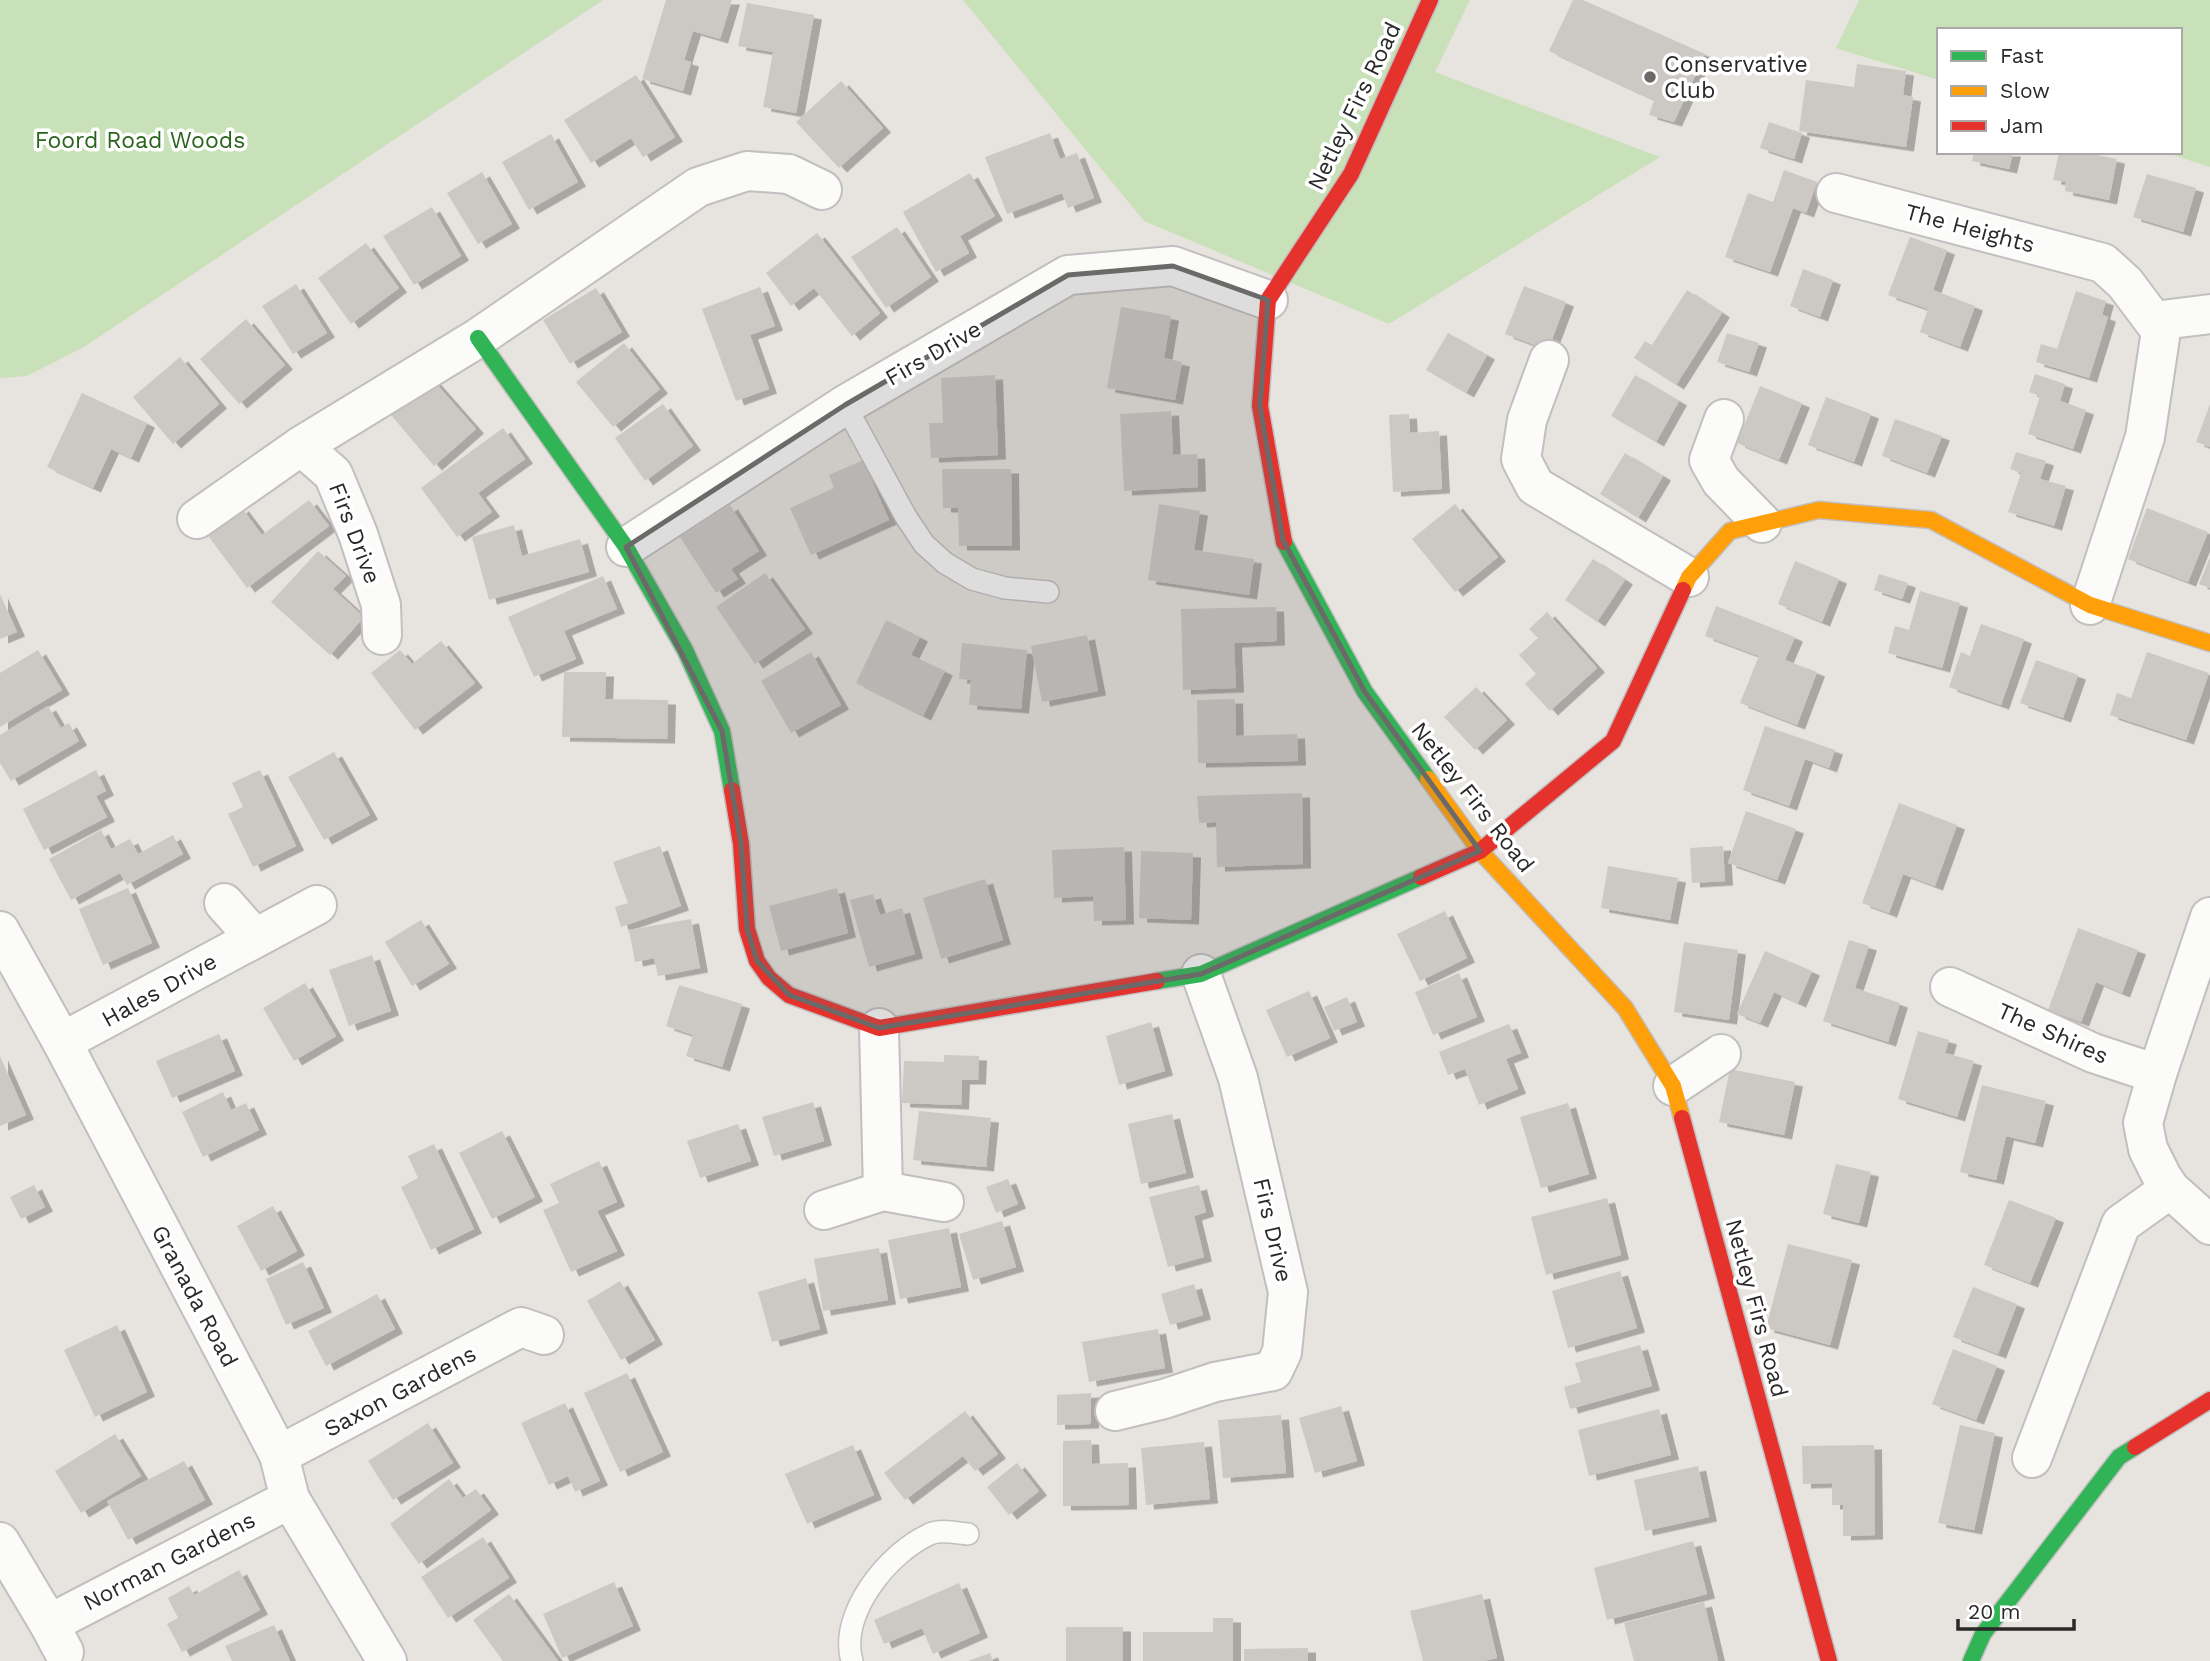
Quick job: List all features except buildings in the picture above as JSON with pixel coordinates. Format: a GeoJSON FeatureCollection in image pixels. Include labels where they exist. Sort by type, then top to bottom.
{"type":"FeatureCollection","features":[{"type":"Feature","properties":{"kind":"street","name":"Netley Firs Road"},"geometry":{"type":"LineString","coordinates":[[1430,0],[1351,174],[1268,300],[1260,406],[1283,540],[1365,692],[1480,851],[1625,1008],[1672,1087],[1829,1661]]}},
{"type":"Feature","properties":{"kind":"street"},"geometry":{"type":"LineString","coordinates":[[197,519],[301,446],[478,338],[698,187],[747,171],[789,174],[822,190]]}},
{"type":"Feature","properties":{"kind":"street","name":"The Heights"},"geometry":{"type":"LineString","coordinates":[[1836,193],[2103,263],[2125,283],[2154,321]]}},
{"type":"Feature","properties":{"kind":"street","name":"Firs Drive"},"geometry":{"type":"LineString","coordinates":[[626,547],[845,405],[1068,275],[1173,266],[1268,300]]}},
{"type":"Feature","properties":{"kind":"street"},"geometry":{"type":"LineString","coordinates":[[2090,605],[2145,436],[2161,331],[2154,321],[2210,314]]}},
{"type":"Feature","properties":{"kind":"street"},"geometry":{"type":"LineString","coordinates":[[478,338],[626,547],[685,650],[722,731],[741,844],[747,929],[757,961],[769,978],[789,995],[879,1028],[1201,974],[1480,851],[1613,741],[1689,577],[1730,531],[1819,510],[1931,520],[2090,605],[2210,643]]}},
{"type":"Feature","properties":{"kind":"street"},"geometry":{"type":"LineString","coordinates":[[1549,360],[1527,420],[1521,459],[1535,486],[1689,577]]}},
{"type":"Feature","properties":{"kind":"street"},"geometry":{"type":"LineString","coordinates":[[1724,419],[1709,460],[1721,481],[1762,523]]}},
{"type":"Feature","properties":{"kind":"street","name":"Firs Drive"},"geometry":{"type":"LineString","coordinates":[[301,446],[333,474],[358,534],[381,605],[382,635]]}},
{"type":"Feature","properties":{"kind":"street"},"geometry":{"type":"LineString","coordinates":[[225,903],[255,938]]}},
{"type":"Feature","properties":{"kind":"street","name":"Hales Drive"},"geometry":{"type":"LineString","coordinates":[[62,1042],[317,905]]}},
{"type":"Feature","properties":{"kind":"street"},"geometry":{"type":"LineString","coordinates":[[2210,917],[2143,1123],[2148,1149],[2170,1189],[2210,1225]]}},
{"type":"Feature","properties":{"kind":"street","name":"Granada Road"},"geometry":{"type":"LineString","coordinates":[[5,951],[62,1042],[279,1455],[290,1499],[387,1661]]}},
{"type":"Feature","properties":{"kind":"street","name":"Firs Drive"},"geometry":{"type":"LineString","coordinates":[[1115,1411],[1164,1399],[1215,1382],[1273,1371],[1282,1352],[1288,1292],[1238,1078],[1201,974]]}},
{"type":"Feature","properties":{"kind":"street","name":"The Shires"},"geometry":{"type":"LineString","coordinates":[[1950,987],[2093,1053],[2157,1074]]}},
{"type":"Feature","properties":{"kind":"street"},"geometry":{"type":"LineString","coordinates":[[879,1028],[883,1191]]}},
{"type":"Feature","properties":{"kind":"street"},"geometry":{"type":"LineString","coordinates":[[1672,1087],[1721,1054]]}},
{"type":"Feature","properties":{"kind":"street"},"geometry":{"type":"LineString","coordinates":[[2032,1458],[2121,1224],[2170,1189]]}},
{"type":"Feature","properties":{"kind":"street"},"geometry":{"type":"LineString","coordinates":[[824,1210],[883,1191],[944,1202]]}},
{"type":"Feature","properties":{"kind":"street","name":"Saxon Gardens"},"geometry":{"type":"LineString","coordinates":[[279,1455],[530,1320]]}},
{"type":"Feature","properties":{"kind":"street"},"geometry":{"type":"LineString","coordinates":[[1971,1661],[1983,1634],[2119,1457],[2210,1400]]}},
{"type":"Feature","properties":{"kind":"street","name":"Norman Gardens"},"geometry":{"type":"LineString","coordinates":[[0,1542],[57,1638],[290,1499]]}},
{"type":"Feature","properties":{"kind":"lane"},"geometry":{"type":"LineString","coordinates":[[845,405],[906,517],[924,544],[945,563],[972,579],[1005,588],[1048,592]]}},
{"type":"Feature","properties":{"kind":"lane"},"geometry":{"type":"LineString","coordinates":[[852,1661],[849,1651],[854,1614],[878,1577],[903,1550],[933,1532],[968,1534]]}},
{"type":"Feature","properties":{"kind":"highlighted area"},"geometry":{"type":"Polygon","coordinates":[[[1173,266],[1268,300],[1260,406],[1283,540],[1365,692],[1480,851],[1201,974],[879,1028],[789,995],[757,961],[747,929],[741,844],[722,731],[626,547],[845,405],[1068,275],[1173,266]]]}},
{"type":"Feature","properties":{"kind":"green space","name":"Foord Road Woods"},"geometry":{"type":"Polygon","coordinates":[[[0,0],[603,0],[84,347],[27,376],[0,378],[0,0]]]}},
{"type":"Feature","properties":{"kind":"green space"},"geometry":{"type":"Polygon","coordinates":[[[963,0],[1470,0],[1435,72],[1660,157],[1389,324],[1144,221],[963,0]]]}},
{"type":"Feature","properties":{"kind":"green space"},"geometry":{"type":"Polygon","coordinates":[[[1859,0],[2210,0],[2210,167],[2170,154],[2182,154],[2182,28],[1937,28],[1937,79],[1836,48],[1859,0]]]}},
{"type":"Feature","properties":{"kind":"traffic: fast"},"geometry":{"type":"LineString","coordinates":[[478,338],[626,547],[685,650],[722,731],[732,790]]}},
{"type":"Feature","properties":{"kind":"traffic: fast"},"geometry":{"type":"LineString","coordinates":[[1284,542],[1365,692],[1428,779]]}},
{"type":"Feature","properties":{"kind":"traffic: fast"},"geometry":{"type":"LineString","coordinates":[[1157,981],[1201,974],[1421,877]]}},
{"type":"Feature","properties":{"kind":"traffic: fast"},"geometry":{"type":"LineString","coordinates":[[1971,1661],[1983,1634],[2119,1457],[2135,1447]]}},
{"type":"Feature","properties":{"kind":"traffic: slow"},"geometry":{"type":"LineString","coordinates":[[1683,590],[1689,577],[1730,531],[1819,510],[1931,520],[2090,605],[2210,643]]}},
{"type":"Feature","properties":{"kind":"traffic: slow"},"geometry":{"type":"LineString","coordinates":[[1428,779],[1480,851],[1625,1008],[1673,1086],[1682,1118]]}},
{"type":"Feature","properties":{"kind":"traffic: jam"},"geometry":{"type":"LineString","coordinates":[[1284,542],[1260,406],[1268,300],[1351,174],[1430,0]]}},
{"type":"Feature","properties":{"kind":"traffic: jam"},"geometry":{"type":"LineString","coordinates":[[1421,877],[1480,851],[1613,741],[1683,590]]}},
{"type":"Feature","properties":{"kind":"traffic: jam"},"geometry":{"type":"LineString","coordinates":[[732,790],[741,844],[747,929],[757,961],[769,978],[789,995],[879,1028],[1157,981]]}},
{"type":"Feature","properties":{"kind":"traffic: jam"},"geometry":{"type":"LineString","coordinates":[[1682,1118],[1829,1661]]}},
{"type":"Feature","properties":{"kind":"traffic: jam"},"geometry":{"type":"LineString","coordinates":[[2135,1447],[2210,1400]]}},
{"type":"Feature","properties":{"kind":"place","name":"Conservative Club"},"geometry":{"type":"Point","coordinates":[1650,77]}}]}
